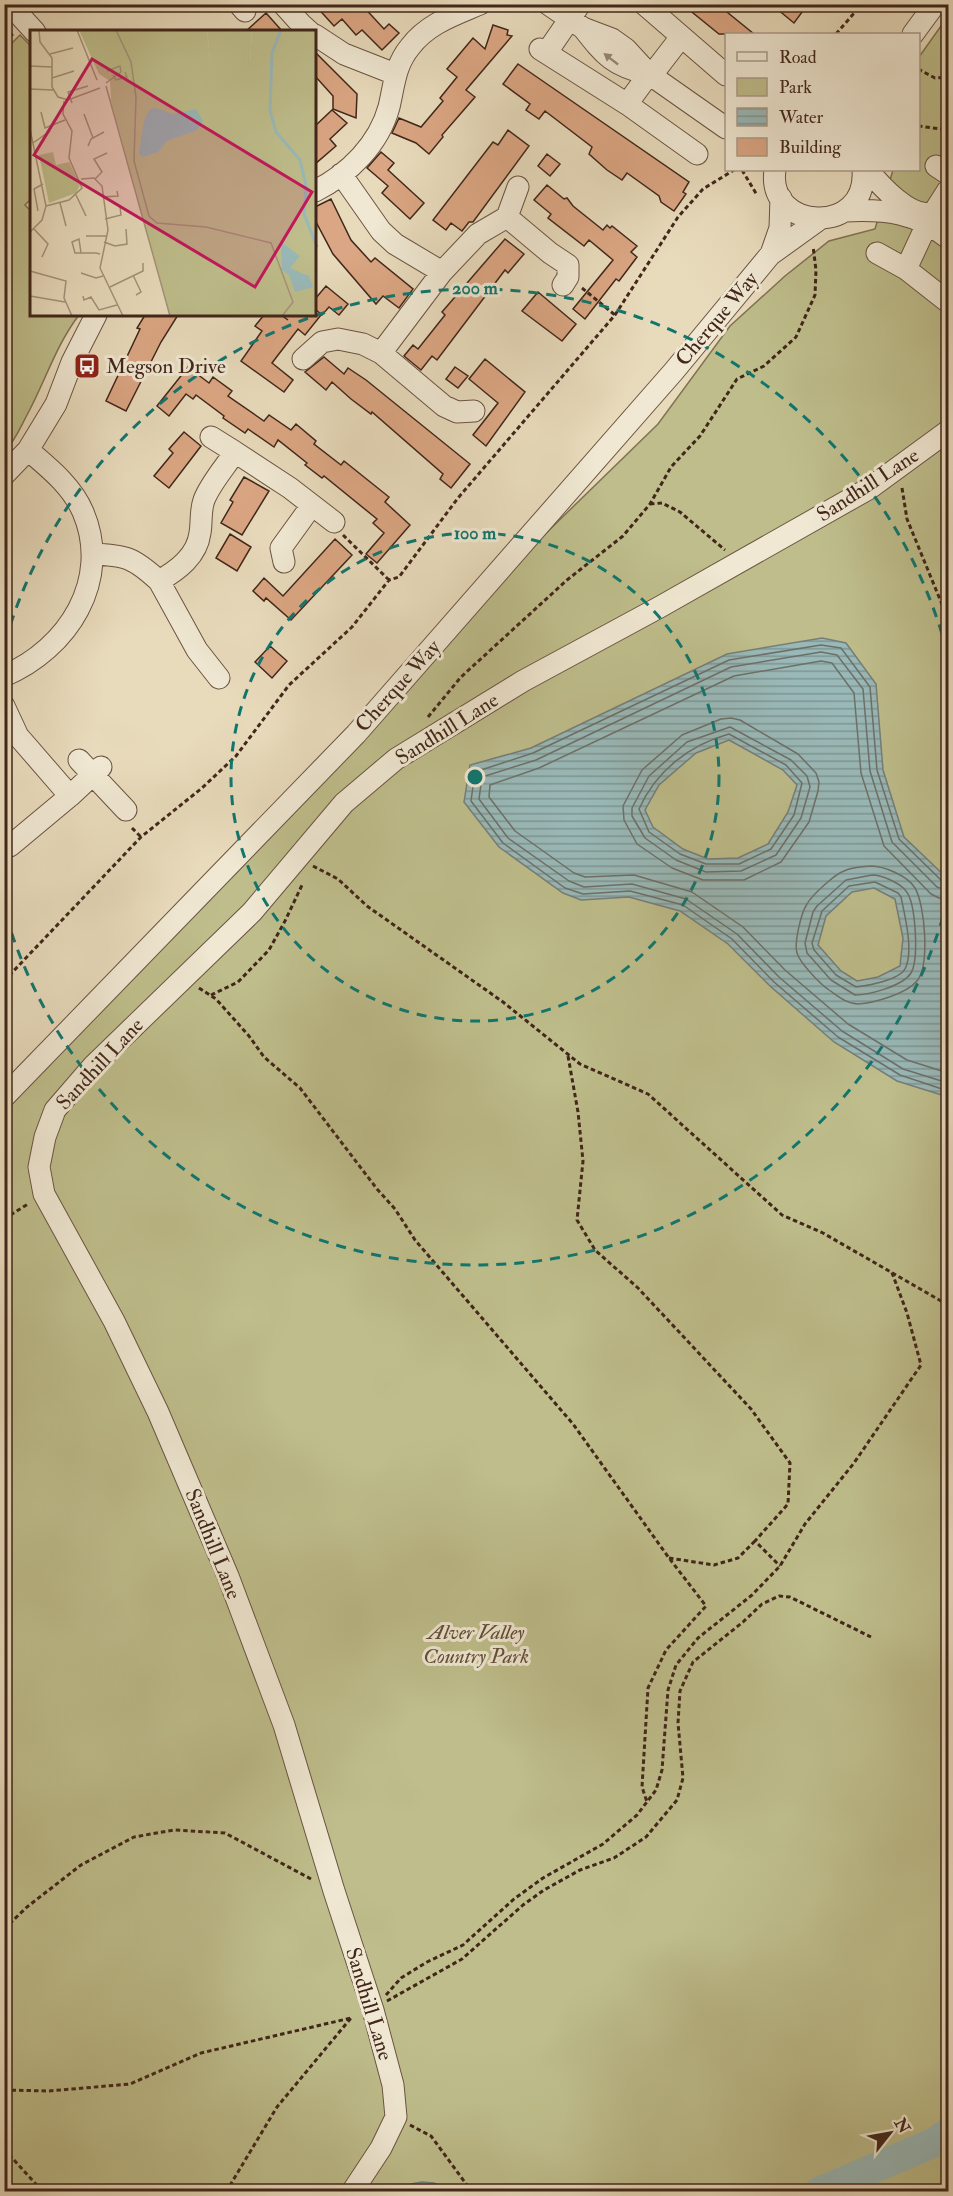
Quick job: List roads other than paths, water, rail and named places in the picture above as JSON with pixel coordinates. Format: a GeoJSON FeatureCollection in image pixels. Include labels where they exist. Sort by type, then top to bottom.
{"type":"FeatureCollection","features":[{"type":"Feature","properties":{"kind":"street"},"geometry":{"type":"LineString","coordinates":[[284,4],[304,30]]}},
{"type":"Feature","properties":{"kind":"street"},"geometry":{"type":"LineString","coordinates":[[316,190],[341,174],[372,145],[388,108],[395,74],[410,47],[425,31],[480,4]]}},
{"type":"Feature","properties":{"kind":"street"},"geometry":{"type":"LineString","coordinates":[[548,4],[578,17],[612,39],[650,75],[725,127]]}},
{"type":"Feature","properties":{"kind":"street"},"geometry":{"type":"LineString","coordinates":[[644,4],[725,74]]}},
{"type":"Feature","properties":{"kind":"street"},"geometry":{"type":"LineString","coordinates":[[914,33],[935,4]]}},
{"type":"Feature","properties":{"kind":"street"},"geometry":{"type":"LineString","coordinates":[[13,11],[33,30]]}},
{"type":"Feature","properties":{"kind":"street"},"geometry":{"type":"LineString","coordinates":[[578,17],[543,51],[627,104],[697,154]]}},
{"type":"Feature","properties":{"kind":"street"},"geometry":{"type":"LineString","coordinates":[[316,37],[345,54],[395,74]]}},
{"type":"Feature","properties":{"kind":"street"},"geometry":{"type":"LineString","coordinates":[[627,104],[681,37]]}},
{"type":"Feature","properties":{"kind":"street"},"geometry":{"type":"LineString","coordinates":[[762,171],[778,185],[788,207],[798,214],[820,219]]}},
{"type":"Feature","properties":{"kind":"street"},"geometry":{"type":"LineString","coordinates":[[845,211],[859,194],[863,184],[863,171]]}},
{"type":"Feature","properties":{"kind":"street"},"geometry":{"type":"LineString","coordinates":[[869,171],[895,198],[925,214],[934,212],[948,190]]}},
{"type":"Feature","properties":{"kind":"street"},"geometry":{"type":"LineString","coordinates":[[341,174],[381,231],[395,244],[442,273]]}},
{"type":"Feature","properties":{"kind":"street","name":"Cherque Way"},"geometry":{"type":"LineString","coordinates":[[770,255],[780,228],[778,185]]}},
{"type":"Feature","properties":{"kind":"street"},"geometry":{"type":"LineString","coordinates":[[381,353],[442,273],[478,234],[507,217],[519,187]]}},
{"type":"Feature","properties":{"kind":"street","name":"Cherque Way"},"geometry":{"type":"LineString","coordinates":[[4,1097],[356,734],[666,380],[770,255],[820,219],[845,211],[872,209],[900,212],[927,224],[948,238]]}},
{"type":"Feature","properties":{"kind":"street"},"geometry":{"type":"LineString","coordinates":[[507,217],[568,265],[568,277],[563,285]]}},
{"type":"Feature","properties":{"kind":"street"},"geometry":{"type":"LineString","coordinates":[[906,269],[927,224]]}},
{"type":"Feature","properties":{"kind":"street"},"geometry":{"type":"LineString","coordinates":[[877,253],[906,269],[948,302]]}},
{"type":"Feature","properties":{"kind":"street"},"geometry":{"type":"LineString","coordinates":[[4,475],[28,450],[56,404],[76,353],[95,316]]}},
{"type":"Feature","properties":{"kind":"street"},"geometry":{"type":"LineString","coordinates":[[303,359],[322,342],[338,339],[363,344],[381,353],[444,406],[457,412],[474,411]]}},
{"type":"Feature","properties":{"kind":"street","name":"Sandhill Lane"},"geometry":{"type":"LineString","coordinates":[[352,2192],[381,2148],[396,2116],[393,2085],[371,2004],[284,1725],[228,1576],[158,1412],[114,1321],[44,1194],[39,1167],[45,1137],[54,1110],[93,1066],[252,912],[344,803],[396,759],[523,681],[870,488],[948,431]]}},
{"type":"Feature","properties":{"kind":"street"},"geometry":{"type":"LineString","coordinates":[[211,437],[290,488],[334,522]]}},
{"type":"Feature","properties":{"kind":"street"},"geometry":{"type":"LineString","coordinates":[[4,676],[42,655],[66,632],[84,598],[90,578],[92,543],[83,512],[74,495],[60,479],[28,450]]}},
{"type":"Feature","properties":{"kind":"street"},"geometry":{"type":"LineString","coordinates":[[159,581],[190,558],[200,534],[204,498],[235,452]]}},
{"type":"Feature","properties":{"kind":"street"},"geometry":{"type":"LineString","coordinates":[[284,562],[281,548],[312,505]]}},
{"type":"Feature","properties":{"kind":"street"},"geometry":{"type":"LineString","coordinates":[[92,554],[121,555],[142,565],[159,581],[197,650],[219,678]]}},
{"type":"Feature","properties":{"kind":"street"},"geometry":{"type":"LineString","coordinates":[[4,706],[18,736],[63,802]]}},
{"type":"Feature","properties":{"kind":"street"},"geometry":{"type":"LineString","coordinates":[[10,846],[63,802],[91,767],[126,810]]}},
{"type":"Feature","properties":{"kind":"water"},"geometry":{"type":"Polygon","coordinates":[[[822,638],[846,643],[876,684],[883,770],[904,837],[948,879],[948,1097],[897,1081],[834,1042],[770,986],[728,944],[680,911],[629,897],[581,900],[563,893],[499,847],[464,802],[470,765],[531,748],[727,654],[822,638]],[[729,740],[696,753],[659,785],[645,810],[653,827],[683,849],[708,859],[738,858],[768,844],[788,812],[797,785],[783,770],[729,740]],[[874,888],[852,892],[826,916],[818,945],[841,971],[857,981],[878,977],[900,966],[903,938],[895,899],[874,888]]]}},
{"type":"Feature","properties":{"kind":"water"},"geometry":{"type":"Polygon","coordinates":[[[422,2182],[434,2183],[449,2191],[396,2191],[422,2182]]]}},
{"type":"Feature","properties":{"kind":"waterway"},"geometry":{"type":"LineString","coordinates":[[819,2192],[935,2142],[948,2133]]}},
{"type":"Feature","properties":{"kind":"place","name":"Megson Drive"},"geometry":{"type":"Point","coordinates":[87,366]}},
{"type":"Feature","properties":{"kind":"park label","name":"Alver Valley Country Park"},"geometry":{"type":"Point","coordinates":[476,1644]}}]}
